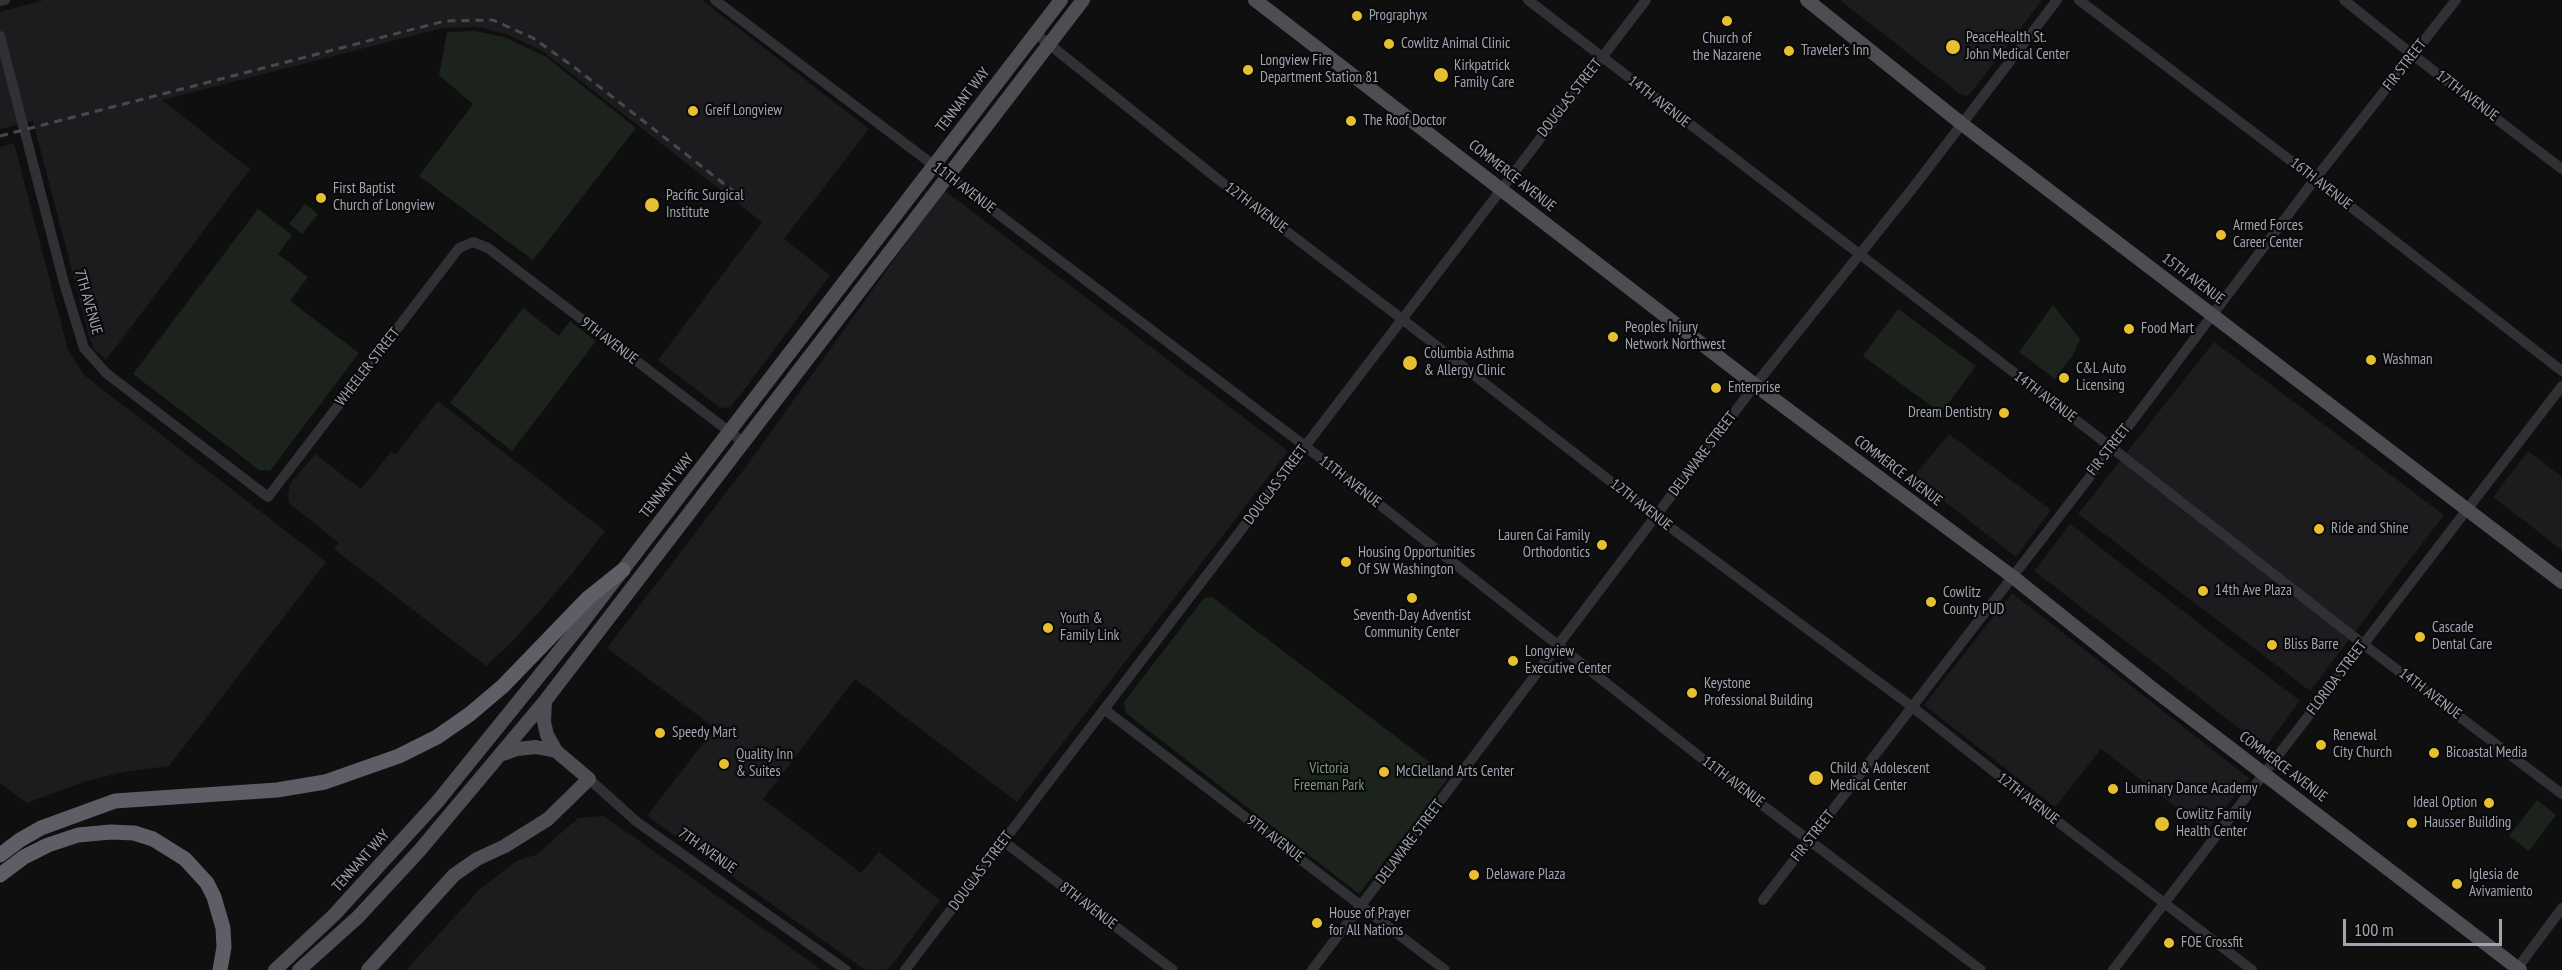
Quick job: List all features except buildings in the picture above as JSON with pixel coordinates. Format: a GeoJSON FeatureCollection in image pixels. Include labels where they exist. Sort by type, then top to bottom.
{"type":"FeatureCollection","features":[{"type":"Feature","properties":{"kind":"highway"},"geometry":{"type":"LineString","coordinates":[[0,855],[41,828],[115,801],[277,790],[325,782],[399,756],[437,737],[470,714],[503,686],[588,598],[623,570]]}},
{"type":"Feature","properties":{"kind":"highway"},"geometry":{"type":"LineString","coordinates":[[0,875],[48,845],[78,835],[122,832],[153,839],[184,859],[207,883],[214,897],[223,928],[224,947],[220,970]]}},
{"type":"Feature","properties":{"kind":"main road","name":"TENNANT WAY"},"geometry":{"type":"LineString","coordinates":[[274,970],[334,915],[438,801],[623,570],[1061,0]]}},
{"type":"Feature","properties":{"kind":"main road"},"geometry":{"type":"LineString","coordinates":[[299,970],[358,917],[420,850],[545,701],[1083,0]]}},
{"type":"Feature","properties":{"kind":"main road","name":"COMMERCE AVENUE"},"geometry":{"type":"LineString","coordinates":[[1255,0],[1755,385],[2013,577],[2153,689],[2518,969]]}},
{"type":"Feature","properties":{"kind":"main road","name":"15TH AVENUE"},"geometry":{"type":"LineString","coordinates":[[1807,0],[1962,124],[2562,582]]}},
{"type":"Feature","properties":{"kind":"main road"},"geometry":{"type":"LineString","coordinates":[[545,701],[544,722],[547,735],[556,751]]}},
{"type":"Feature","properties":{"kind":"main road"},"geometry":{"type":"LineString","coordinates":[[501,755],[526,748],[556,751]]}},
{"type":"Feature","properties":{"kind":"main road","name":"7TH AVENUE"},"geometry":{"type":"LineString","coordinates":[[556,751],[589,779]]}},
{"type":"Feature","properties":{"kind":"main road"},"geometry":{"type":"LineString","coordinates":[[368,970],[454,874],[548,819],[589,779]]}},
{"type":"Feature","properties":{"kind":"street"},"geometry":{"type":"LineString","coordinates":[[0,1],[5,0]]}},
{"type":"Feature","properties":{"kind":"street","name":"11TH AVENUE"},"geometry":{"type":"LineString","coordinates":[[715,0],[1305,446],[1743,791],[1981,970]]}},
{"type":"Feature","properties":{"kind":"street","name":"14TH AVENUE"},"geometry":{"type":"LineString","coordinates":[[1528,0],[2112,448],[2363,644],[2562,794]]}},
{"type":"Feature","properties":{"kind":"street","name":"DOUGLAS STREET"},"geometry":{"type":"LineString","coordinates":[[905,970],[1646,0]]}},
{"type":"Feature","properties":{"kind":"street","name":"DELAWARE STREET"},"geometry":{"type":"LineString","coordinates":[[1312,970],[1755,385],[2057,0]]}},
{"type":"Feature","properties":{"kind":"street","name":"16TH AVENUE"},"geometry":{"type":"LineString","coordinates":[[2079,0],[2315,179],[2562,371]]}},
{"type":"Feature","properties":{"kind":"street","name":"17TH AVENUE"},"geometry":{"type":"LineString","coordinates":[[2344,0],[2562,169]]}},
{"type":"Feature","properties":{"kind":"street","name":"FIR STREET"},"geometry":{"type":"LineString","coordinates":[[1763,900],[2112,448],[2315,179],[2456,0]]}},
{"type":"Feature","properties":{"kind":"street","name":"12TH AVENUE"},"geometry":{"type":"LineString","coordinates":[[1035,33],[1219,180],[1655,516],[1911,706],[2053,819],[2252,970]]}},
{"type":"Feature","properties":{"kind":"street","name":"7TH AVENUE"},"geometry":{"type":"LineString","coordinates":[[0,36],[64,284],[84,348],[106,373],[268,497]]}},
{"type":"Feature","properties":{"kind":"street","name":"WHEELER STREET"},"geometry":{"type":"LineString","coordinates":[[268,497],[459,248],[473,242]]}},
{"type":"Feature","properties":{"kind":"street","name":"9TH AVENUE"},"geometry":{"type":"LineString","coordinates":[[473,242],[488,248],[743,442]]}},
{"type":"Feature","properties":{"kind":"street","name":"FLORIDA STREET"},"geometry":{"type":"LineString","coordinates":[[2113,970],[2562,386]]}},
{"type":"Feature","properties":{"kind":"street","name":"9TH AVENUE"},"geometry":{"type":"LineString","coordinates":[[1104,709],[1445,970]]}},
{"type":"Feature","properties":{"kind":"street","name":"7TH AVENUE"},"geometry":{"type":"LineString","coordinates":[[589,779],[637,822],[846,970]]}},
{"type":"Feature","properties":{"kind":"street","name":"8TH AVENUE"},"geometry":{"type":"LineString","coordinates":[[1004,841],[1173,970]]}},
{"type":"Feature","properties":{"kind":"street"},"geometry":{"type":"LineString","coordinates":[[2518,969],[2562,908]]}},
{"type":"Feature","properties":{"kind":"shaded area"},"geometry":{"type":"Polygon","coordinates":[[[44,0],[702,0],[869,129],[784,239],[830,275],[731,407],[720,408],[658,360],[762,222],[542,51],[507,34],[478,27],[443,28],[162,100],[250,169],[106,360],[94,349],[89,336],[33,121],[0,129],[0,12],[44,0]]]}},
{"type":"Feature","properties":{"kind":"shaded area","name":"PeaceHealth St. John Medical Center"},"geometry":{"type":"Polygon","coordinates":[[[1840,0],[2042,0],[1970,94],[1966,96],[1960,94],[1840,0]]]}},
{"type":"Feature","properties":{"kind":"shaded area"},"geometry":{"type":"Polygon","coordinates":[[[14,143],[68,350],[84,375],[326,562],[169,766],[123,772],[83,782],[27,803],[0,783],[0,147],[14,143]]]}},
{"type":"Feature","properties":{"kind":"shaded area"},"geometry":{"type":"Polygon","coordinates":[[[944,190],[1288,451],[1017,802],[855,679],[763,799],[861,873],[879,852],[940,900],[892,965],[886,970],[865,970],[647,816],[715,728],[607,648],[748,464],[944,190]]]}},
{"type":"Feature","properties":{"kind":"shaded area"},"geometry":{"type":"Polygon","coordinates":[[[2214,342],[2444,515],[2310,691],[2078,514],[2214,342]]]}},
{"type":"Feature","properties":{"kind":"shaded area"},"geometry":{"type":"Polygon","coordinates":[[[438,401],[605,531],[571,575],[514,640],[486,666],[334,549],[339,543],[289,503],[290,484],[315,454],[361,489],[391,452],[396,454],[438,401]]]}},
{"type":"Feature","properties":{"kind":"shaded area"},"geometry":{"type":"Polygon","coordinates":[[[1949,434],[2051,510],[2016,557],[1913,477],[1949,434]]]}},
{"type":"Feature","properties":{"kind":"shaded area"},"geometry":{"type":"Polygon","coordinates":[[[2528,451],[2562,477],[2562,550],[2493,497],[2528,451]]]}},
{"type":"Feature","properties":{"kind":"shaded area"},"geometry":{"type":"Polygon","coordinates":[[[2070,524],[2300,701],[2265,748],[2034,571],[2070,524]]]}},
{"type":"Feature","properties":{"kind":"shaded area"},"geometry":{"type":"Polygon","coordinates":[[[2012,593],[2249,778],[2207,831],[2101,749],[2055,807],[1924,705],[2012,593]]]}},
{"type":"Feature","properties":{"kind":"shaded area"},"geometry":{"type":"Polygon","coordinates":[[[604,816],[822,970],[406,970],[481,888],[518,860],[536,855],[578,818],[604,816]]]}},
{"type":"Feature","properties":{"kind":"green space"},"geometry":{"type":"Polygon","coordinates":[[[475,31],[504,37],[545,56],[636,128],[533,260],[419,176],[473,104],[439,75],[447,32],[475,31]]]}},
{"type":"Feature","properties":{"kind":"green space"},"geometry":{"type":"Polygon","coordinates":[[[305,204],[318,214],[302,234],[289,224],[305,204]]]}},
{"type":"Feature","properties":{"kind":"green space"},"geometry":{"type":"Polygon","coordinates":[[[258,209],[292,235],[278,254],[308,277],[290,301],[359,353],[270,471],[259,470],[133,374],[258,209]]]}},
{"type":"Feature","properties":{"kind":"green space"},"geometry":{"type":"Polygon","coordinates":[[[2053,305],[2080,339],[2073,355],[2055,379],[2019,352],[2053,305]]]}},
{"type":"Feature","properties":{"kind":"green space"},"geometry":{"type":"Polygon","coordinates":[[[523,308],[559,336],[570,321],[596,341],[512,451],[450,403],[523,308]]]}},
{"type":"Feature","properties":{"kind":"green space"},"geometry":{"type":"Polygon","coordinates":[[[1898,309],[1976,366],[1941,413],[1863,356],[1898,309]]]}},
{"type":"Feature","properties":{"kind":"green space","name":"Victoria Freeman Park"},"geometry":{"type":"Polygon","coordinates":[[[1212,597],[1449,777],[1359,894],[1126,713],[1124,702],[1204,598],[1212,597]]]}},
{"type":"Feature","properties":{"kind":"green space"},"geometry":{"type":"Polygon","coordinates":[[[2537,800],[2556,815],[2529,851],[2509,836],[2537,800]]]}},
{"type":"Feature","properties":{"kind":"railway"},"geometry":{"type":"LineString","coordinates":[[0,136],[445,21],[493,20],[533,38],[574,67],[746,201]]}},
{"type":"Feature","properties":{"kind":"place","name":"Prographyx"},"geometry":{"type":"Point","coordinates":[1357,16]}},
{"type":"Feature","properties":{"kind":"place","name":"Church of the Nazarene"},"geometry":{"type":"Point","coordinates":[1727,21]}},
{"type":"Feature","properties":{"kind":"place","name":"Cowlitz Animal Clinic"},"geometry":{"type":"Point","coordinates":[1389,44]}},
{"type":"Feature","properties":{"kind":"place","name":"PeaceHealth St. John Medical Center"},"geometry":{"type":"Point","coordinates":[1953,47]}},
{"type":"Feature","properties":{"kind":"place","name":"Traveler's Inn"},"geometry":{"type":"Point","coordinates":[1789,51]}},
{"type":"Feature","properties":{"kind":"place","name":"Longview Fire Department Station 81"},"geometry":{"type":"Point","coordinates":[1248,70]}},
{"type":"Feature","properties":{"kind":"place","name":"Kirkpatrick Family Care"},"geometry":{"type":"Point","coordinates":[1441,75]}},
{"type":"Feature","properties":{"kind":"place","name":"Greif Longview"},"geometry":{"type":"Point","coordinates":[693,111]}},
{"type":"Feature","properties":{"kind":"place","name":"The Roof Doctor"},"geometry":{"type":"Point","coordinates":[1351,121]}},
{"type":"Feature","properties":{"kind":"place","name":"First Baptist Church of Longview"},"geometry":{"type":"Point","coordinates":[321,198]}},
{"type":"Feature","properties":{"kind":"place","name":"Pacific Surgical Institute"},"geometry":{"type":"Point","coordinates":[652,205]}},
{"type":"Feature","properties":{"kind":"place","name":"Armed Forces Career Center"},"geometry":{"type":"Point","coordinates":[2221,235]}},
{"type":"Feature","properties":{"kind":"place","name":"Food Mart"},"geometry":{"type":"Point","coordinates":[2129,329]}},
{"type":"Feature","properties":{"kind":"place","name":"Peoples Injury Network Northwest"},"geometry":{"type":"Point","coordinates":[1613,337]}},
{"type":"Feature","properties":{"kind":"place","name":"Washman"},"geometry":{"type":"Point","coordinates":[2371,360]}},
{"type":"Feature","properties":{"kind":"place","name":"Columbia Asthma & Allergy Clinic"},"geometry":{"type":"Point","coordinates":[1410,363]}},
{"type":"Feature","properties":{"kind":"place","name":"C&L Auto Licensing"},"geometry":{"type":"Point","coordinates":[2064,378]}},
{"type":"Feature","properties":{"kind":"place","name":"Enterprise"},"geometry":{"type":"Point","coordinates":[1716,388]}},
{"type":"Feature","properties":{"kind":"place","name":"Dream Dentistry"},"geometry":{"type":"Point","coordinates":[2004,413]}},
{"type":"Feature","properties":{"kind":"place","name":"Ride and Shine"},"geometry":{"type":"Point","coordinates":[2319,529]}},
{"type":"Feature","properties":{"kind":"place","name":"Lauren Cai Family Orthodontics"},"geometry":{"type":"Point","coordinates":[1602,545]}},
{"type":"Feature","properties":{"kind":"place","name":"Housing Opportunities Of SW Washington"},"geometry":{"type":"Point","coordinates":[1346,562]}},
{"type":"Feature","properties":{"kind":"place","name":"14th Ave Plaza"},"geometry":{"type":"Point","coordinates":[2203,591]}},
{"type":"Feature","properties":{"kind":"place","name":"Seventh-Day Adventist Community Center"},"geometry":{"type":"Point","coordinates":[1412,598]}},
{"type":"Feature","properties":{"kind":"place","name":"Cowlitz County PUD"},"geometry":{"type":"Point","coordinates":[1931,602]}},
{"type":"Feature","properties":{"kind":"place","name":"Youth & Family Link"},"geometry":{"type":"Point","coordinates":[1048,628]}},
{"type":"Feature","properties":{"kind":"place","name":"Cascade Dental Care"},"geometry":{"type":"Point","coordinates":[2420,637]}},
{"type":"Feature","properties":{"kind":"place","name":"Bliss Barre"},"geometry":{"type":"Point","coordinates":[2272,645]}},
{"type":"Feature","properties":{"kind":"place","name":"Longview Executive Center"},"geometry":{"type":"Point","coordinates":[1513,661]}},
{"type":"Feature","properties":{"kind":"place","name":"Keystone Professional Building"},"geometry":{"type":"Point","coordinates":[1692,693]}},
{"type":"Feature","properties":{"kind":"place","name":"Speedy Mart"},"geometry":{"type":"Point","coordinates":[660,733]}},
{"type":"Feature","properties":{"kind":"place","name":"Renewal City Church"},"geometry":{"type":"Point","coordinates":[2321,745]}},
{"type":"Feature","properties":{"kind":"place","name":"Bicoastal Media"},"geometry":{"type":"Point","coordinates":[2434,753]}},
{"type":"Feature","properties":{"kind":"place","name":"Quality Inn & Suites"},"geometry":{"type":"Point","coordinates":[724,764]}},
{"type":"Feature","properties":{"kind":"place","name":"McClelland Arts Center"},"geometry":{"type":"Point","coordinates":[1384,772]}},
{"type":"Feature","properties":{"kind":"place","name":"Child & Adolescent Medical Center"},"geometry":{"type":"Point","coordinates":[1816,778]}},
{"type":"Feature","properties":{"kind":"place","name":"Luminary Dance Academy"},"geometry":{"type":"Point","coordinates":[2113,789]}},
{"type":"Feature","properties":{"kind":"place","name":"Ideal Option"},"geometry":{"type":"Point","coordinates":[2489,803]}},
{"type":"Feature","properties":{"kind":"place","name":"Hausser Building"},"geometry":{"type":"Point","coordinates":[2412,823]}},
{"type":"Feature","properties":{"kind":"place","name":"Cowlitz Family Health Center"},"geometry":{"type":"Point","coordinates":[2162,824]}},
{"type":"Feature","properties":{"kind":"place","name":"Delaware Plaza"},"geometry":{"type":"Point","coordinates":[1474,875]}},
{"type":"Feature","properties":{"kind":"place","name":"Iglesia de Avivamiento"},"geometry":{"type":"Point","coordinates":[2457,884]}},
{"type":"Feature","properties":{"kind":"place","name":"House of Prayer for All Nations"},"geometry":{"type":"Point","coordinates":[1317,923]}},
{"type":"Feature","properties":{"kind":"place","name":"FOE Crossfit"},"geometry":{"type":"Point","coordinates":[2169,943]}}]}
